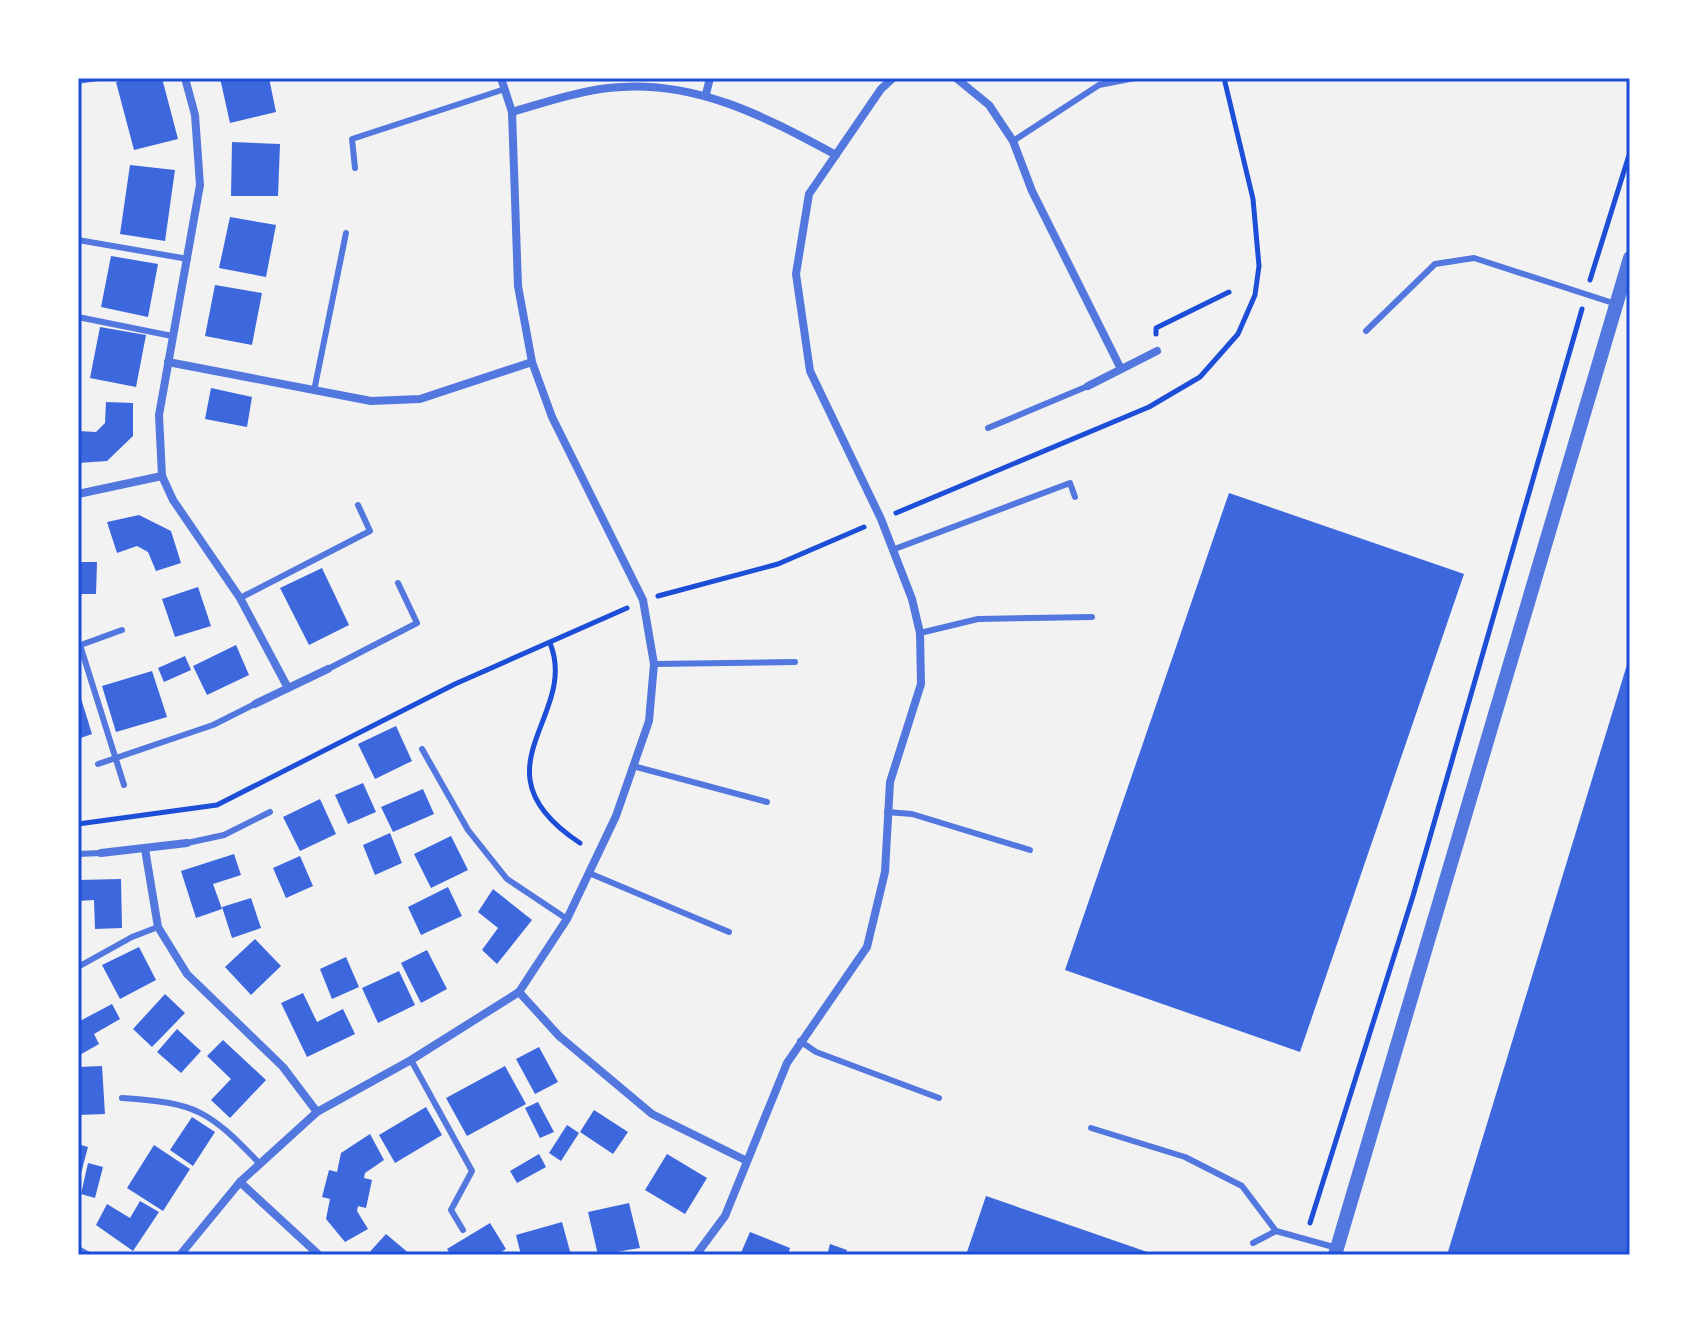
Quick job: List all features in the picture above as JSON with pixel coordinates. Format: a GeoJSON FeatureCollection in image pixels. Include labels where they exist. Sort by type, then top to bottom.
{"type":"FeatureCollection","features":[{"type":"Feature","properties":{"kind":"street"},"geometry":{"type":"LineString","coordinates":[[185,78],[195,115],[200,185],[159,415],[162,476],[173,500],[240,598],[288,688]]}},
{"type":"Feature","properties":{"kind":"street"},"geometry":{"type":"LineString","coordinates":[[180,1255],[240,1182],[317,1112],[411,1060],[519,992],[567,919],[616,816],[649,721],[654,664],[643,600],[552,417],[532,362],[518,286],[512,112],[501,78]]}},
{"type":"Feature","properties":{"kind":"street"},"geometry":{"type":"LineString","coordinates":[[706,94],[710,78]]}},
{"type":"Feature","properties":{"kind":"street"},"geometry":{"type":"LineString","coordinates":[[698,1255],[725,1216],[745,1160],[787,1063],[800,1041],[844,985],[867,947],[885,872],[890,782],[921,684],[920,633],[912,599],[881,519],[810,371],[796,274],[809,194],[881,89],[893,78]]}},
{"type":"Feature","properties":{"kind":"street"},"geometry":{"type":"LineString","coordinates":[[956,78],[989,105],[1013,141],[1032,191],[1121,369]]}},
{"type":"Feature","properties":{"kind":"street"},"geometry":{"type":"LineString","coordinates":[[512,112],[608,88],[653,87],[706,94],[778,124],[836,155]]}},
{"type":"Feature","properties":{"kind":"street"},"geometry":{"type":"LineString","coordinates":[[1336,1252],[1630,258]]}},
{"type":"Feature","properties":{"kind":"street"},"geometry":{"type":"LineString","coordinates":[[1088,386],[1157,351]]}},
{"type":"Feature","properties":{"kind":"street"},"geometry":{"type":"LineString","coordinates":[[168,362],[371,401],[420,399],[532,362]]}},
{"type":"Feature","properties":{"kind":"street"},"geometry":{"type":"LineString","coordinates":[[78,494],[162,476]]}},
{"type":"Feature","properties":{"kind":"street"},"geometry":{"type":"LineString","coordinates":[[255,704],[328,669]]}},
{"type":"Feature","properties":{"kind":"street"},"geometry":{"type":"LineString","coordinates":[[101,853],[187,843]]}},
{"type":"Feature","properties":{"kind":"street"},"geometry":{"type":"LineString","coordinates":[[145,849],[158,927],[187,974],[283,1067],[317,1112]]}},
{"type":"Feature","properties":{"kind":"street"},"geometry":{"type":"LineString","coordinates":[[519,992],[559,1036],[652,1114],[745,1160]]}},
{"type":"Feature","properties":{"kind":"street"},"geometry":{"type":"LineString","coordinates":[[240,1182],[319,1255]]}},
{"type":"Feature","properties":{"kind":"street"},"geometry":{"type":"LineString","coordinates":[[78,1250],[87,1255]]}},
{"type":"Feature","properties":{"kind":"lane"},"geometry":{"type":"LineString","coordinates":[[78,81],[97,78]]}},
{"type":"Feature","properties":{"kind":"lane"},"geometry":{"type":"LineString","coordinates":[[1013,141],[1099,85],[1135,78]]}},
{"type":"Feature","properties":{"kind":"lane"},"geometry":{"type":"LineString","coordinates":[[355,168],[352,139],[505,89]]}},
{"type":"Feature","properties":{"kind":"lane"},"geometry":{"type":"LineString","coordinates":[[314,391],[346,233]]}},
{"type":"Feature","properties":{"kind":"lane"},"geometry":{"type":"LineString","coordinates":[[78,240],[188,259]]}},
{"type":"Feature","properties":{"kind":"lane"},"geometry":{"type":"LineString","coordinates":[[1366,331],[1435,264],[1474,258],[1616,304]]}},
{"type":"Feature","properties":{"kind":"lane"},"geometry":{"type":"LineString","coordinates":[[78,317],[172,336]]}},
{"type":"Feature","properties":{"kind":"lane"},"geometry":{"type":"LineString","coordinates":[[988,428],[1088,386]]}},
{"type":"Feature","properties":{"kind":"lane"},"geometry":{"type":"LineString","coordinates":[[892,550],[1070,483],[1075,497]]}},
{"type":"Feature","properties":{"kind":"lane"},"geometry":{"type":"LineString","coordinates":[[240,598],[370,531],[358,505]]}},
{"type":"Feature","properties":{"kind":"lane"},"geometry":{"type":"LineString","coordinates":[[328,669],[417,623],[398,583]]}},
{"type":"Feature","properties":{"kind":"lane"},"geometry":{"type":"LineString","coordinates":[[920,633],[978,619],[1092,617]]}},
{"type":"Feature","properties":{"kind":"lane"},"geometry":{"type":"LineString","coordinates":[[122,630],[79,645],[124,785]]}},
{"type":"Feature","properties":{"kind":"lane"},"geometry":{"type":"LineString","coordinates":[[654,664],[795,662]]}},
{"type":"Feature","properties":{"kind":"lane"},"geometry":{"type":"LineString","coordinates":[[98,764],[213,725],[255,704]]}},
{"type":"Feature","properties":{"kind":"lane"},"geometry":{"type":"LineString","coordinates":[[422,749],[468,830],[507,879],[567,919]]}},
{"type":"Feature","properties":{"kind":"lane"},"geometry":{"type":"LineString","coordinates":[[633,766],[767,802]]}},
{"type":"Feature","properties":{"kind":"lane"},"geometry":{"type":"LineString","coordinates":[[187,843],[224,835],[270,812]]}},
{"type":"Feature","properties":{"kind":"lane"},"geometry":{"type":"LineString","coordinates":[[887,812],[912,814],[1030,850]]}},
{"type":"Feature","properties":{"kind":"lane"},"geometry":{"type":"LineString","coordinates":[[78,854],[101,853]]}},
{"type":"Feature","properties":{"kind":"lane"},"geometry":{"type":"LineString","coordinates":[[589,873],[729,932]]}},
{"type":"Feature","properties":{"kind":"lane"},"geometry":{"type":"LineString","coordinates":[[78,967],[132,937],[158,927]]}},
{"type":"Feature","properties":{"kind":"lane"},"geometry":{"type":"LineString","coordinates":[[800,1041],[816,1052],[939,1098]]}},
{"type":"Feature","properties":{"kind":"lane"},"geometry":{"type":"LineString","coordinates":[[411,1060],[472,1171],[451,1210],[463,1230]]}},
{"type":"Feature","properties":{"kind":"lane"},"geometry":{"type":"LineString","coordinates":[[122,1098],[176,1102],[200,1111],[232,1134],[260,1164]]}},
{"type":"Feature","properties":{"kind":"lane"},"geometry":{"type":"LineString","coordinates":[[1091,1128],[1185,1157],[1242,1186],[1276,1231],[1306,1238],[1336,1252]]}},
{"type":"Feature","properties":{"kind":"lane"},"geometry":{"type":"LineString","coordinates":[[1253,1243],[1276,1231]]}},
{"type":"Feature","properties":{"kind":"path"},"geometry":{"type":"LineString","coordinates":[[78,824],[217,805],[455,684],[643,600],[778,564],[1149,407],[1200,377],[1238,334],[1255,295],[1259,266],[1253,199],[1224,78]]}},
{"type":"Feature","properties":{"kind":"path"},"geometry":{"type":"LineString","coordinates":[[1306,1238],[1413,896],[1630,152]]}},
{"type":"Feature","properties":{"kind":"path"},"geometry":{"type":"LineString","coordinates":[[1157,351],[1156,328],[1229,292]]}},
{"type":"Feature","properties":{"kind":"path"},"geometry":{"type":"LineString","coordinates":[[550,643],[557,672],[530,762],[533,796],[553,825],[580,843]]}},
{"type":"Feature","properties":{"kind":"building"},"geometry":{"type":"Polygon","coordinates":[[[131,78],[162,78],[178,139],[134,150],[116,82],[131,78]]]}},
{"type":"Feature","properties":{"kind":"building"},"geometry":{"type":"Polygon","coordinates":[[[220,78],[269,78],[276,112],[230,123],[220,78]]]}},
{"type":"Feature","properties":{"kind":"building"},"geometry":{"type":"Polygon","coordinates":[[[232,142],[280,144],[278,196],[231,196],[232,142]]]}},
{"type":"Feature","properties":{"kind":"building"},"geometry":{"type":"Polygon","coordinates":[[[130,165],[175,170],[165,241],[120,234],[130,165]]]}},
{"type":"Feature","properties":{"kind":"building"},"geometry":{"type":"Polygon","coordinates":[[[230,217],[276,225],[266,277],[219,268],[230,217]]]}},
{"type":"Feature","properties":{"kind":"building"},"geometry":{"type":"Polygon","coordinates":[[[111,256],[158,264],[148,317],[101,307],[111,256]]]}},
{"type":"Feature","properties":{"kind":"building"},"geometry":{"type":"Polygon","coordinates":[[[215,285],[262,293],[252,345],[205,336],[215,285]]]}},
{"type":"Feature","properties":{"kind":"building"},"geometry":{"type":"Polygon","coordinates":[[[100,327],[146,335],[136,387],[90,378],[100,327]]]}},
{"type":"Feature","properties":{"kind":"building"},"geometry":{"type":"Polygon","coordinates":[[[211,388],[252,397],[247,427],[205,419],[211,388]]]}},
{"type":"Feature","properties":{"kind":"building"},"geometry":{"type":"Polygon","coordinates":[[[106,402],[133,403],[133,436],[107,461],[78,463],[78,431],[96,432],[105,423],[106,402]]]}},
{"type":"Feature","properties":{"kind":"building"},"geometry":{"type":"Polygon","coordinates":[[[1229,493],[1464,574],[1300,1052],[1065,970],[1229,493]]]}},
{"type":"Feature","properties":{"kind":"building"},"geometry":{"type":"Polygon","coordinates":[[[139,515],[171,531],[181,563],[156,571],[148,552],[137,546],[117,553],[107,522],[139,515]]]}},
{"type":"Feature","properties":{"kind":"building"},"geometry":{"type":"Polygon","coordinates":[[[78,562],[97,562],[96,594],[78,594],[78,562]]]}},
{"type":"Feature","properties":{"kind":"building"},"geometry":{"type":"Polygon","coordinates":[[[322,568],[349,625],[309,645],[280,588],[322,568]]]}},
{"type":"Feature","properties":{"kind":"building"},"geometry":{"type":"Polygon","coordinates":[[[198,587],[211,626],[175,637],[162,599],[198,587]]]}},
{"type":"Feature","properties":{"kind":"building"},"geometry":{"type":"Polygon","coordinates":[[[236,645],[249,675],[207,695],[193,666],[236,645]]]}},
{"type":"Feature","properties":{"kind":"building"},"geometry":{"type":"Polygon","coordinates":[[[185,656],[191,670],[164,682],[158,668],[185,656]]]}},
{"type":"Feature","properties":{"kind":"building"},"geometry":{"type":"Polygon","coordinates":[[[1629,658],[1630,1255],[1447,1255],[1629,658]]]}},
{"type":"Feature","properties":{"kind":"building"},"geometry":{"type":"Polygon","coordinates":[[[152,671],[167,717],[116,732],[102,686],[152,671]]]}},
{"type":"Feature","properties":{"kind":"building"},"geometry":{"type":"Polygon","coordinates":[[[78,693],[92,734],[78,739],[78,693]]]}},
{"type":"Feature","properties":{"kind":"building"},"geometry":{"type":"Polygon","coordinates":[[[396,726],[412,761],[375,779],[358,744],[396,726]]]}},
{"type":"Feature","properties":{"kind":"building"},"geometry":{"type":"Polygon","coordinates":[[[363,783],[376,812],[348,824],[335,795],[363,783]]]}},
{"type":"Feature","properties":{"kind":"building"},"geometry":{"type":"Polygon","coordinates":[[[423,789],[434,814],[393,832],[381,807],[423,789]]]}},
{"type":"Feature","properties":{"kind":"building"},"geometry":{"type":"Polygon","coordinates":[[[320,799],[336,834],[300,851],[283,817],[320,799]]]}},
{"type":"Feature","properties":{"kind":"building"},"geometry":{"type":"Polygon","coordinates":[[[390,833],[402,863],[375,875],[363,845],[390,833]]]}},
{"type":"Feature","properties":{"kind":"building"},"geometry":{"type":"Polygon","coordinates":[[[451,836],[468,870],[431,888],[414,854],[451,836]]]}},
{"type":"Feature","properties":{"kind":"building"},"geometry":{"type":"Polygon","coordinates":[[[234,854],[241,875],[213,884],[222,909],[196,918],[181,871],[234,854]]]}},
{"type":"Feature","properties":{"kind":"building"},"geometry":{"type":"Polygon","coordinates":[[[300,856],[313,886],[286,898],[273,868],[300,856]]]}},
{"type":"Feature","properties":{"kind":"building"},"geometry":{"type":"Polygon","coordinates":[[[121,879],[122,928],[95,929],[94,900],[78,901],[78,880],[121,879]]]}},
{"type":"Feature","properties":{"kind":"building"},"geometry":{"type":"Polygon","coordinates":[[[448,887],[462,916],[421,935],[408,907],[448,887]]]}},
{"type":"Feature","properties":{"kind":"building"},"geometry":{"type":"Polygon","coordinates":[[[493,889],[532,920],[497,964],[482,950],[498,928],[478,912],[493,889]]]}},
{"type":"Feature","properties":{"kind":"building"},"geometry":{"type":"Polygon","coordinates":[[[251,898],[261,928],[232,938],[222,907],[251,898]]]}},
{"type":"Feature","properties":{"kind":"building"},"geometry":{"type":"Polygon","coordinates":[[[255,939],[281,966],[251,995],[225,967],[255,939]]]}},
{"type":"Feature","properties":{"kind":"building"},"geometry":{"type":"Polygon","coordinates":[[[139,947],[156,980],[120,999],[102,965],[139,947]]]}},
{"type":"Feature","properties":{"kind":"building"},"geometry":{"type":"Polygon","coordinates":[[[427,950],[447,989],[421,1003],[401,963],[427,950]]]}},
{"type":"Feature","properties":{"kind":"building"},"geometry":{"type":"Polygon","coordinates":[[[346,957],[359,987],[332,999],[320,969],[346,957]]]}},
{"type":"Feature","properties":{"kind":"building"},"geometry":{"type":"Polygon","coordinates":[[[399,971],[415,1005],[378,1023],[362,988],[399,971]]]}},
{"type":"Feature","properties":{"kind":"building"},"geometry":{"type":"Polygon","coordinates":[[[303,993],[317,1022],[343,1009],[355,1034],[307,1057],[281,1003],[303,993]]]}},
{"type":"Feature","properties":{"kind":"building"},"geometry":{"type":"Polygon","coordinates":[[[165,994],[185,1013],[152,1047],[133,1029],[165,994]]]}},
{"type":"Feature","properties":{"kind":"building"},"geometry":{"type":"Polygon","coordinates":[[[112,1004],[120,1019],[94,1034],[99,1044],[78,1056],[78,1022],[112,1004]]]}},
{"type":"Feature","properties":{"kind":"building"},"geometry":{"type":"Polygon","coordinates":[[[177,1029],[201,1051],[181,1073],[157,1052],[177,1029]]]}},
{"type":"Feature","properties":{"kind":"building"},"geometry":{"type":"Polygon","coordinates":[[[223,1040],[266,1080],[230,1118],[211,1100],[231,1079],[207,1056],[223,1040]]]}},
{"type":"Feature","properties":{"kind":"building"},"geometry":{"type":"Polygon","coordinates":[[[539,1047],[558,1082],[535,1094],[516,1059],[539,1047]]]}},
{"type":"Feature","properties":{"kind":"building"},"geometry":{"type":"Polygon","coordinates":[[[102,1066],[105,1114],[78,1115],[78,1067],[102,1066]]]}},
{"type":"Feature","properties":{"kind":"building"},"geometry":{"type":"Polygon","coordinates":[[[505,1066],[526,1104],[467,1136],[446,1098],[505,1066]]]}},
{"type":"Feature","properties":{"kind":"building"},"geometry":{"type":"Polygon","coordinates":[[[538,1102],[554,1132],[540,1138],[525,1108],[538,1102]]]}},
{"type":"Feature","properties":{"kind":"building"},"geometry":{"type":"Polygon","coordinates":[[[426,1107],[442,1135],[395,1163],[379,1135],[426,1107]]]}},
{"type":"Feature","properties":{"kind":"building"},"geometry":{"type":"Polygon","coordinates":[[[594,1110],[628,1132],[613,1154],[580,1132],[594,1110]]]}},
{"type":"Feature","properties":{"kind":"building"},"geometry":{"type":"Polygon","coordinates":[[[192,1117],[215,1132],[193,1166],[170,1150],[192,1117]]]}},
{"type":"Feature","properties":{"kind":"building"},"geometry":{"type":"Polygon","coordinates":[[[567,1125],[579,1133],[561,1161],[549,1153],[567,1125]]]}},
{"type":"Feature","properties":{"kind":"building"},"geometry":{"type":"Polygon","coordinates":[[[370,1134],[384,1160],[365,1173],[364,1178],[372,1180],[366,1208],[358,1206],[357,1211],[368,1229],[345,1242],[326,1219],[330,1199],[322,1197],[329,1170],[337,1172],[341,1153],[370,1134]]]}},
{"type":"Feature","properties":{"kind":"building"},"geometry":{"type":"Polygon","coordinates":[[[78,1144],[88,1147],[79,1181],[78,1181],[78,1144]]]}},
{"type":"Feature","properties":{"kind":"building"},"geometry":{"type":"Polygon","coordinates":[[[154,1145],[190,1169],[163,1211],[127,1188],[154,1145]]]}},
{"type":"Feature","properties":{"kind":"building"},"geometry":{"type":"Polygon","coordinates":[[[539,1154],[546,1167],[517,1183],[510,1171],[539,1154]]]}},
{"type":"Feature","properties":{"kind":"building"},"geometry":{"type":"Polygon","coordinates":[[[667,1154],[707,1178],[685,1214],[645,1190],[667,1154]]]}},
{"type":"Feature","properties":{"kind":"building"},"geometry":{"type":"Polygon","coordinates":[[[88,1163],[103,1167],[95,1198],[81,1194],[88,1163]]]}},
{"type":"Feature","properties":{"kind":"building"},"geometry":{"type":"Polygon","coordinates":[[[986,1196],[1156,1255],[966,1255],[986,1196]]]}},
{"type":"Feature","properties":{"kind":"building"},"geometry":{"type":"Polygon","coordinates":[[[140,1201],[159,1212],[133,1251],[96,1225],[107,1204],[130,1218],[140,1201]]]}},
{"type":"Feature","properties":{"kind":"building"},"geometry":{"type":"Polygon","coordinates":[[[629,1203],[640,1248],[598,1255],[588,1212],[629,1203]]]}},
{"type":"Feature","properties":{"kind":"building"},"geometry":{"type":"Polygon","coordinates":[[[562,1222],[571,1255],[521,1255],[516,1235],[562,1222]]]}},
{"type":"Feature","properties":{"kind":"building"},"geometry":{"type":"Polygon","coordinates":[[[490,1223],[506,1249],[496,1255],[451,1255],[447,1249],[490,1223]]]}},
{"type":"Feature","properties":{"kind":"building"},"geometry":{"type":"Polygon","coordinates":[[[750,1232],[790,1248],[788,1255],[740,1255],[750,1232]]]}},
{"type":"Feature","properties":{"kind":"building"},"geometry":{"type":"Polygon","coordinates":[[[386,1234],[411,1255],[367,1255],[386,1234]]]}},
{"type":"Feature","properties":{"kind":"building"},"geometry":{"type":"Polygon","coordinates":[[[830,1244],[847,1250],[845,1255],[827,1255],[830,1244]]]}}]}
